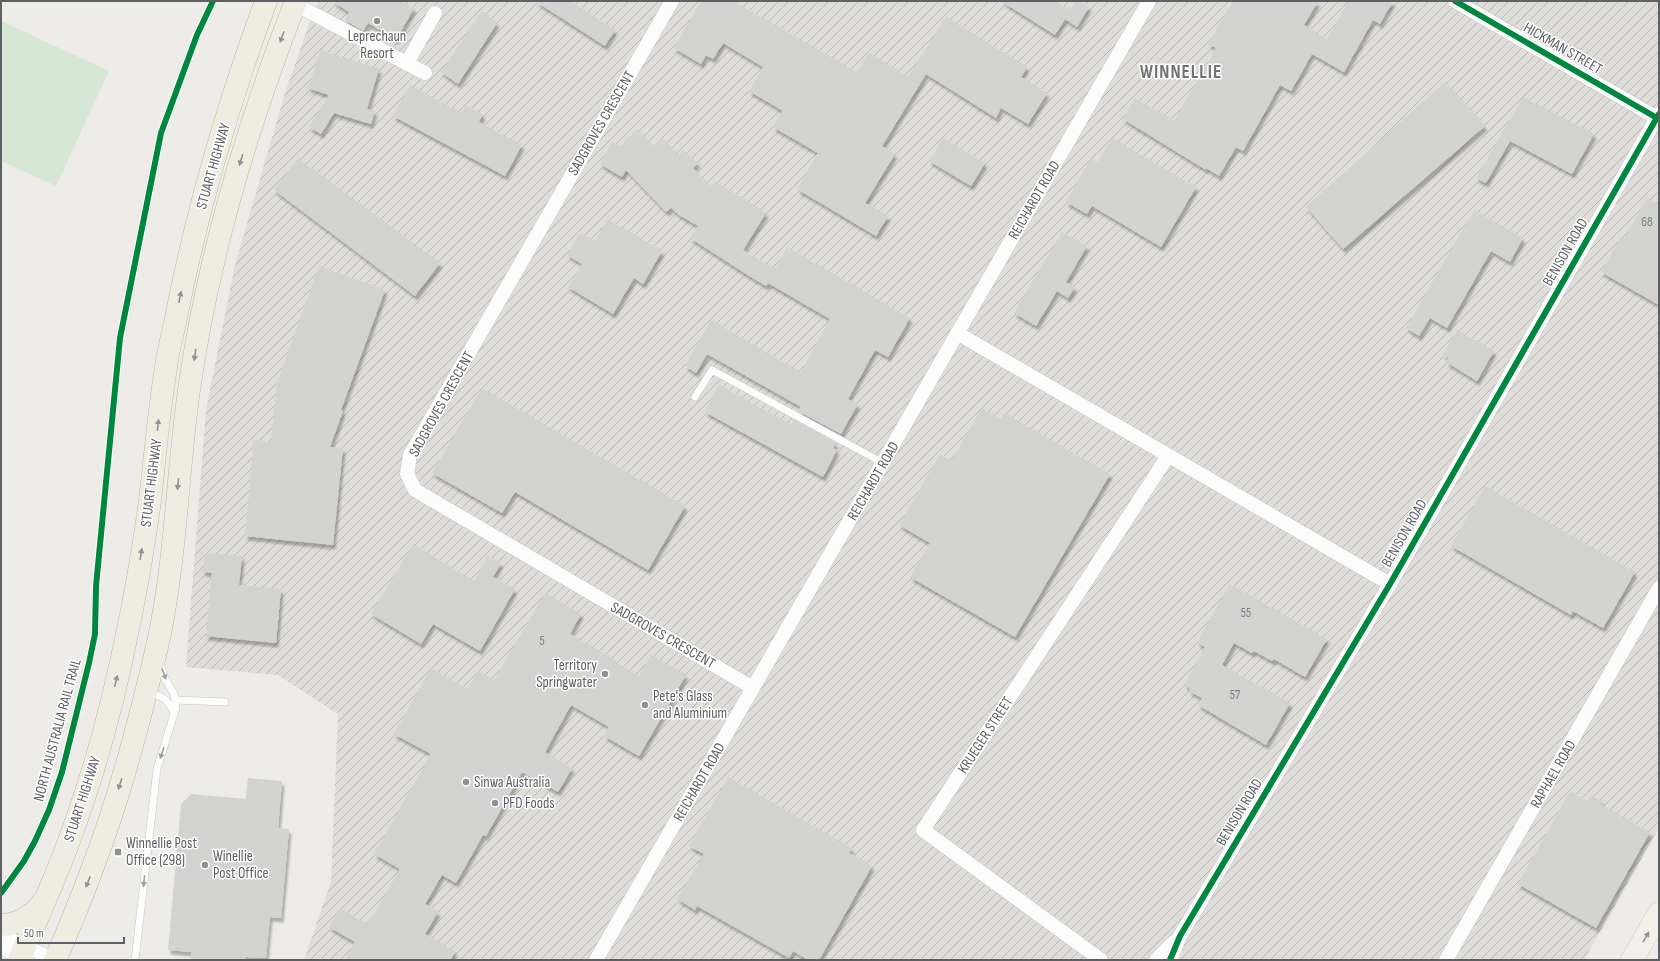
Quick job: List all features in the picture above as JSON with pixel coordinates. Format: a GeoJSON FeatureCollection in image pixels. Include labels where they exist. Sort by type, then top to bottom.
{"type":"FeatureCollection","features":[{"type":"Feature","properties":{"kind":"highway","name":"STUART HIGHWAY"},"geometry":{"type":"LineString","coordinates":[[23,956],[70,840],[84,800],[101,742],[128,629],[149,504],[166,364],[185,270],[204,194],[248,48],[266,1]]}},
{"type":"Feature","properties":{"kind":"highway","name":"STUART HIGHWAY"},"geometry":{"type":"LineString","coordinates":[[55,960],[83,894],[101,845],[128,757],[157,647],[166,596],[189,391],[199,326],[218,238],[228,201],[259,103],[296,3]]}},
{"type":"Feature","properties":{"kind":"highway"},"geometry":{"type":"LineString","coordinates":[[175,321],[199,326]]}},
{"type":"Feature","properties":{"kind":"highway"},"geometry":{"type":"LineString","coordinates":[[70,840],[90,812],[124,702],[135,692],[145,691]]}},
{"type":"Feature","properties":{"kind":"highway"},"geometry":{"type":"LineString","coordinates":[[1,925],[18,921],[34,912],[43,902],[49,891]]}},
{"type":"Feature","properties":{"kind":"main road"},"geometry":{"type":"LineString","coordinates":[[1632,960],[1659,914]]}},
{"type":"Feature","properties":{"kind":"street","name":"SADGROVES CRESCENT"},"geometry":{"type":"LineString","coordinates":[[672,1],[410,455],[407,474],[414,490],[753,688]]}},
{"type":"Feature","properties":{"kind":"street","name":"REICHARDT ROAD"},"geometry":{"type":"LineString","coordinates":[[596,960],[1149,1]]}},
{"type":"Feature","properties":{"kind":"street","name":"HICKMAN STREET"},"geometry":{"type":"LineString","coordinates":[[1455,1],[1658,116]]}},
{"type":"Feature","properties":{"kind":"street"},"geometry":{"type":"LineString","coordinates":[[296,3],[425,73]]}},
{"type":"Feature","properties":{"kind":"street"},"geometry":{"type":"LineString","coordinates":[[407,63],[435,13]]}},
{"type":"Feature","properties":{"kind":"street","name":"BENISON ROAD"},"geometry":{"type":"LineString","coordinates":[[1170,960],[1180,936],[1390,584],[1658,116]]}},
{"type":"Feature","properties":{"kind":"street"},"geometry":{"type":"LineString","coordinates":[[958,333],[1390,584]]}},
{"type":"Feature","properties":{"kind":"street","name":"KRUEGER STREET"},"geometry":{"type":"LineString","coordinates":[[1101,960],[923,830],[1168,456]]}},
{"type":"Feature","properties":{"kind":"street","name":"RAPHAEL ROAD"},"geometry":{"type":"LineString","coordinates":[[1446,960],[1659,588]]}},
{"type":"Feature","properties":{"kind":"street"},"geometry":{"type":"LineString","coordinates":[[1,935],[23,956]]}},
{"type":"Feature","properties":{"kind":"street","name":"BENISON ROAD"},"geometry":{"type":"LineString","coordinates":[[1156,960],[1180,936]]}},
{"type":"Feature","properties":{"kind":"street"},"geometry":{"type":"LineString","coordinates":[[1,948],[23,956],[55,960]]}},
{"type":"Feature","properties":{"kind":"lane"},"geometry":{"type":"LineString","coordinates":[[695,397],[712,370],[883,463]]}},
{"type":"Feature","properties":{"kind":"lane"},"geometry":{"type":"LineString","coordinates":[[135,960],[157,769],[174,716],[176,700],[162,672],[157,647]]}},
{"type":"Feature","properties":{"kind":"lane"},"geometry":{"type":"LineString","coordinates":[[145,691],[162,697],[173,711],[174,716]]}},
{"type":"Feature","properties":{"kind":"lane"},"geometry":{"type":"LineString","coordinates":[[176,700],[225,702]]}},
{"type":"Feature","properties":{"kind":"shaded area"},"geometry":{"type":"Polygon","coordinates":[[[319,1],[1659,1],[1659,828],[1584,960],[304,960],[331,882],[338,714],[278,675],[186,667],[206,410],[235,265],[285,93],[310,21],[319,1]]]}},
{"type":"Feature","properties":{"kind":"green space"},"geometry":{"type":"Polygon","coordinates":[[[1,21],[109,71],[56,186],[1,161],[1,21]]]}},
{"type":"Feature","properties":{"kind":"building","name":"Leprechaun Resort"},"geometry":{"type":"Polygon","coordinates":[[[332,1],[401,1],[414,8],[396,40],[368,23],[363,31],[345,20],[349,12],[332,1]]]}},
{"type":"Feature","properties":{"kind":"building"},"geometry":{"type":"Polygon","coordinates":[[[535,1],[570,1],[615,30],[605,46],[535,1]]]}},
{"type":"Feature","properties":{"kind":"building"},"geometry":{"type":"Polygon","coordinates":[[[701,1],[733,1],[857,72],[869,53],[908,77],[946,17],[1027,67],[1021,77],[1047,93],[1028,124],[1001,108],[996,118],[926,74],[882,146],[895,154],[865,203],[888,216],[876,236],[797,189],[818,153],[773,127],[783,111],[749,91],[763,67],[723,43],[713,59],[706,55],[701,64],[674,48],[701,1]]]}},
{"type":"Feature","properties":{"kind":"building"},"geometry":{"type":"Polygon","coordinates":[[[1001,1],[1055,1],[1070,10],[1075,1],[1079,1],[1089,7],[1077,27],[1065,19],[1055,35],[1001,1]]]}},
{"type":"Feature","properties":{"kind":"building"},"geometry":{"type":"Polygon","coordinates":[[[1233,1],[1318,1],[1304,25],[1327,39],[1349,1],[1393,1],[1380,24],[1373,20],[1344,72],[1312,54],[1291,91],[1280,85],[1243,151],[1236,147],[1219,176],[1206,168],[1206,170],[1123,119],[1135,98],[1174,121],[1216,48],[1208,44],[1233,1]]]}},
{"type":"Feature","properties":{"kind":"building"},"geometry":{"type":"Polygon","coordinates":[[[482,11],[497,23],[458,84],[441,72],[482,11]]]}},
{"type":"Feature","properties":{"kind":"building"},"geometry":{"type":"Polygon","coordinates":[[[321,50],[379,69],[367,109],[375,111],[371,124],[334,113],[321,134],[309,127],[329,95],[308,88],[321,50]]]}},
{"type":"Feature","properties":{"kind":"building"},"geometry":{"type":"Polygon","coordinates":[[[1445,82],[1485,126],[1343,249],[1306,207],[1445,82]]]}},
{"type":"Feature","properties":{"kind":"building"},"geometry":{"type":"Polygon","coordinates":[[[410,85],[461,113],[465,105],[483,114],[479,122],[522,145],[505,176],[393,116],[410,85]]]}},
{"type":"Feature","properties":{"kind":"building"},"geometry":{"type":"Polygon","coordinates":[[[1523,97],[1594,134],[1572,174],[1510,141],[1486,183],[1476,178],[1523,97]]]}},
{"type":"Feature","properties":{"kind":"building"},"geometry":{"type":"Polygon","coordinates":[[[637,129],[653,146],[662,138],[678,155],[683,150],[698,163],[693,168],[710,186],[715,181],[766,213],[743,250],[775,269],[787,247],[910,318],[888,357],[875,350],[848,399],[858,404],[841,434],[798,411],[801,407],[707,354],[696,373],[685,366],[711,320],[801,372],[830,319],[768,283],[766,286],[690,238],[698,226],[679,215],[671,208],[666,212],[626,170],[622,177],[600,164],[612,142],[620,146],[637,129]]]}},
{"type":"Feature","properties":{"kind":"building"},"geometry":{"type":"Polygon","coordinates":[[[943,138],[985,163],[971,186],[929,161],[943,138]]]}},
{"type":"Feature","properties":{"kind":"building"},"geometry":{"type":"Polygon","coordinates":[[[1112,138],[1196,187],[1161,247],[1092,206],[1087,214],[1066,202],[1091,158],[1098,162],[1112,138]]]}},
{"type":"Feature","properties":{"kind":"building"},"geometry":{"type":"Polygon","coordinates":[[[298,158],[440,263],[415,296],[274,190],[298,158]]]}},
{"type":"Feature","properties":{"kind":"building"},"geometry":{"type":"Polygon","coordinates":[[[1647,198],[1659,205],[1659,305],[1601,272],[1621,237],[1624,239],[1647,198]]]}},
{"type":"Feature","properties":{"kind":"building"},"geometry":{"type":"Polygon","coordinates":[[[1474,210],[1523,238],[1510,262],[1491,251],[1447,328],[1430,318],[1419,336],[1406,328],[1474,210]]]}},
{"type":"Feature","properties":{"kind":"building"},"geometry":{"type":"Polygon","coordinates":[[[607,219],[662,251],[643,284],[634,278],[613,314],[568,287],[582,264],[567,255],[580,233],[595,241],[607,219]]]}},
{"type":"Feature","properties":{"kind":"building"},"geometry":{"type":"Polygon","coordinates":[[[1062,232],[1087,246],[1066,282],[1075,287],[1068,298],[1057,291],[1036,326],[1014,313],[1062,232]]]}},
{"type":"Feature","properties":{"kind":"building"},"geometry":{"type":"Polygon","coordinates":[[[319,266],[385,290],[341,410],[343,411],[330,447],[343,448],[333,545],[245,536],[254,440],[271,442],[277,383],[319,266]]]}},
{"type":"Feature","properties":{"kind":"building"},"geometry":{"type":"Polygon","coordinates":[[[1457,330],[1494,351],[1477,381],[1446,362],[1449,358],[1443,355],[1457,330]]]}},
{"type":"Feature","properties":{"kind":"building"},"geometry":{"type":"Polygon","coordinates":[[[719,385],[791,425],[794,420],[836,443],[833,448],[837,450],[823,477],[705,412],[719,385]]]}},
{"type":"Feature","properties":{"kind":"building"},"geometry":{"type":"Polygon","coordinates":[[[482,388],[685,506],[648,570],[515,492],[502,513],[432,473],[482,388]]]}},
{"type":"Feature","properties":{"kind":"building"},"geometry":{"type":"Polygon","coordinates":[[[982,408],[1001,419],[1004,413],[1110,474],[1015,637],[910,577],[930,543],[899,525],[940,454],[951,461],[982,408]]]}},
{"type":"Feature","properties":{"kind":"building"},"geometry":{"type":"Polygon","coordinates":[[[1485,486],[1635,572],[1603,628],[1573,611],[1571,615],[1451,546],[1485,486]]]}},
{"type":"Feature","properties":{"kind":"building"},"geometry":{"type":"Polygon","coordinates":[[[413,544],[474,581],[488,556],[501,563],[493,577],[515,589],[480,651],[433,624],[421,644],[371,614],[413,544]]]}},
{"type":"Feature","properties":{"kind":"building"},"geometry":{"type":"Polygon","coordinates":[[[205,553],[242,556],[239,585],[281,589],[276,643],[206,636],[212,573],[203,572],[205,553]]]}},
{"type":"Feature","properties":{"kind":"building"},"geometry":{"type":"Polygon","coordinates":[[[1230,584],[1327,639],[1305,677],[1274,659],[1272,661],[1254,651],[1252,653],[1234,643],[1222,665],[1290,703],[1266,745],[1198,705],[1202,698],[1189,691],[1190,688],[1184,685],[1205,647],[1197,642],[1230,584]]]}},
{"type":"Feature","properties":{"kind":"building"},"geometry":{"type":"Polygon","coordinates":[[[545,593],[581,614],[570,634],[614,659],[613,661],[639,676],[651,655],[686,675],[639,756],[604,736],[609,727],[571,705],[545,752],[572,768],[558,792],[522,772],[486,836],[483,835],[456,883],[442,875],[425,904],[438,912],[425,934],[455,951],[451,960],[345,960],[355,942],[329,927],[340,908],[367,924],[378,907],[400,869],[374,854],[431,754],[394,734],[431,668],[468,689],[478,671],[494,680],[545,593]]]}},
{"type":"Feature","properties":{"kind":"building"},"geometry":{"type":"Polygon","coordinates":[[[728,777],[852,848],[849,853],[872,866],[819,960],[808,960],[793,951],[789,958],[697,906],[695,910],[677,899],[704,854],[689,846],[728,777]]]}},
{"type":"Feature","properties":{"kind":"building"},"geometry":{"type":"Polygon","coordinates":[[[248,778],[282,781],[278,828],[289,829],[281,918],[270,917],[266,958],[246,957],[246,960],[191,960],[191,952],[168,950],[181,804],[191,794],[246,799],[248,778]]]}},
{"type":"Feature","properties":{"kind":"building"},"geometry":{"type":"Polygon","coordinates":[[[1570,791],[1587,801],[1591,795],[1602,801],[1600,804],[1650,832],[1596,928],[1518,884],[1570,791]]]}},
{"type":"Feature","properties":{"kind":"cycle path","name":"NORTH AUSTRALIA RAIL TRAIL"},"geometry":{"type":"LineString","coordinates":[[1,893],[24,861],[49,810],[62,772],[89,663],[95,634],[96,586],[120,338],[161,133],[197,35],[213,1]]}},
{"type":"Feature","properties":{"kind":"cycle path"},"geometry":{"type":"LineString","coordinates":[[1455,1],[1657,118]]}},
{"type":"Feature","properties":{"kind":"cycle path"},"geometry":{"type":"LineString","coordinates":[[1170,960],[1180,936],[1390,584],[1659,114]]}},
{"type":"Feature","properties":{"kind":"place","name":"Leprechaun Resort"},"geometry":{"type":"Point","coordinates":[377,21]}},
{"type":"Feature","properties":{"kind":"place","name":"Territory Springwater"},"geometry":{"type":"Point","coordinates":[605,674]}},
{"type":"Feature","properties":{"kind":"place","name":"Pete's Glass and Aluminium"},"geometry":{"type":"Point","coordinates":[645,705]}},
{"type":"Feature","properties":{"kind":"place","name":"Sinwa Australia"},"geometry":{"type":"Point","coordinates":[466,782]}},
{"type":"Feature","properties":{"kind":"place","name":"PFD Foods"},"geometry":{"type":"Point","coordinates":[495,803]}},
{"type":"Feature","properties":{"kind":"place","name":"Winnellie Post Office (298)"},"geometry":{"type":"Point","coordinates":[118,852]}},
{"type":"Feature","properties":{"kind":"place","name":"Winellie Post Office"},"geometry":{"type":"Point","coordinates":[205,865]}},
{"type":"Feature","properties":{"kind":"district","name":"WINNELLIE"},"geometry":{"type":"Point","coordinates":[1181,71]}}]}
